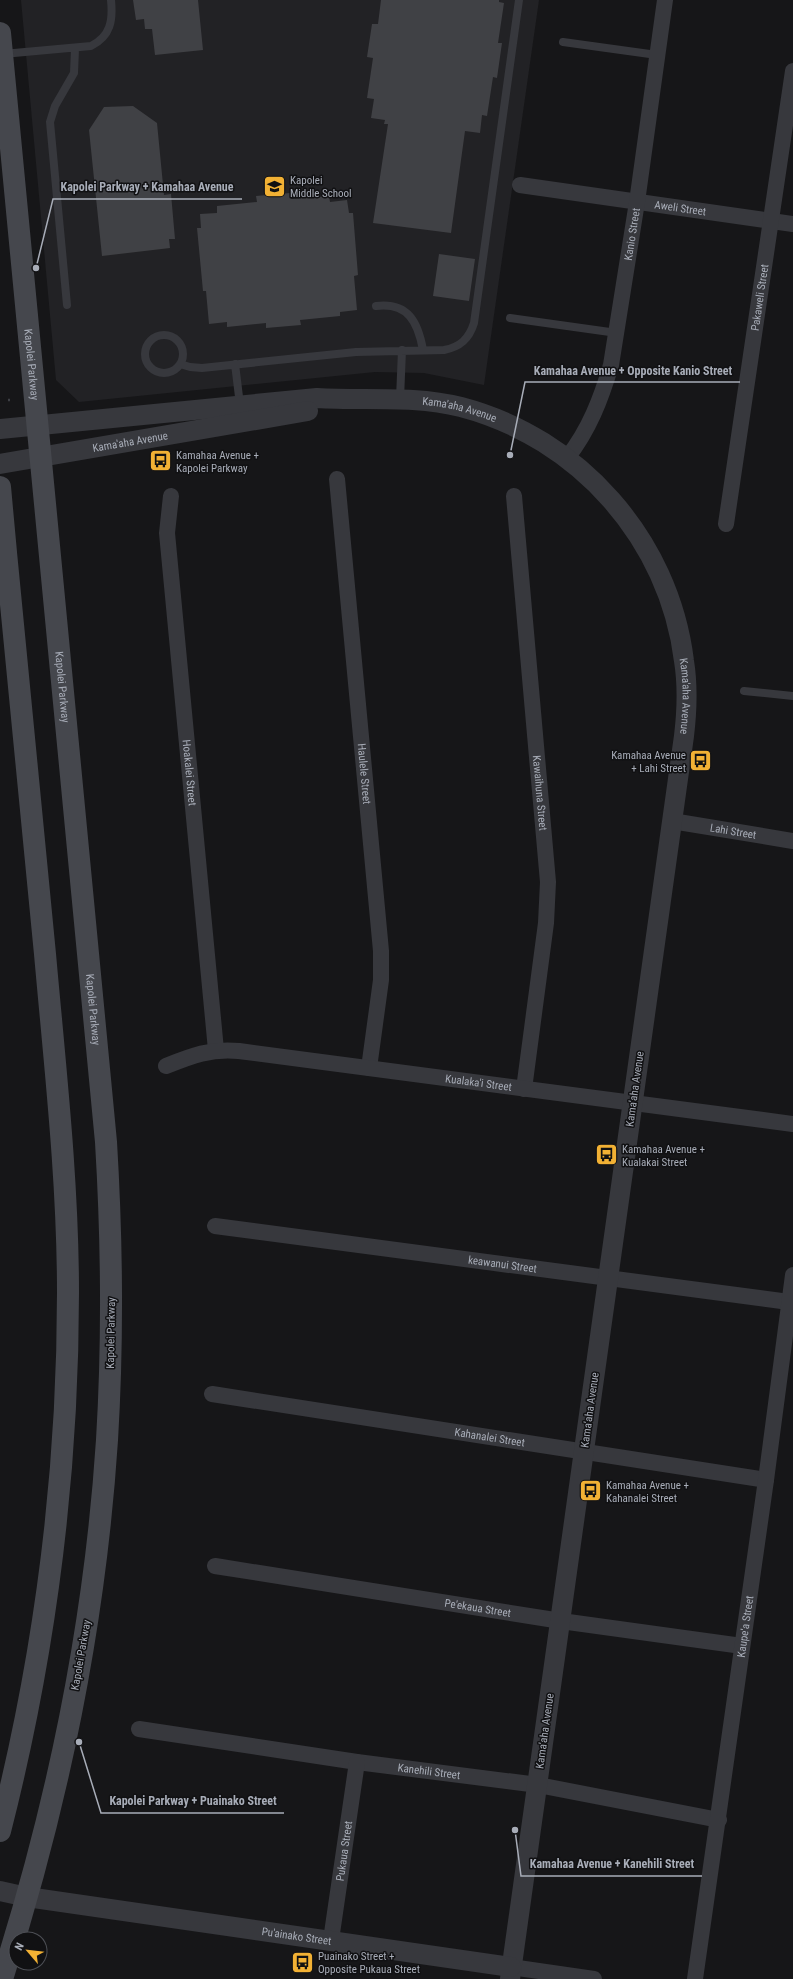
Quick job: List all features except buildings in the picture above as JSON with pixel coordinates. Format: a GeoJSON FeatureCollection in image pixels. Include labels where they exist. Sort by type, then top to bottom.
{"type":"FeatureCollection","features":[{"type":"Feature","properties":{"kind":"main road","name":"Kapolei Parkway"},"geometry":{"type":"LineString","coordinates":[[0,33],[106,1142],[112,1291],[107,1441],[92,1590],[68,1732],[53,1799],[27,1897],[2,1979]]}},
{"type":"Feature","properties":{"kind":"main road"},"geometry":{"type":"LineString","coordinates":[[0,487],[63,1145],[68,1292],[64,1438],[49,1584],[25,1723],[0,1831]]}},
{"type":"Feature","properties":{"kind":"street","name":"Kanio Street"},"geometry":{"type":"LineString","coordinates":[[567,458],[581,441],[597,407],[611,365],[637,202],[665,0]]}},
{"type":"Feature","properties":{"kind":"street","name":"Pakaweli Street"},"geometry":{"type":"LineString","coordinates":[[726,524],[793,71]]}},
{"type":"Feature","properties":{"kind":"street","name":"Aweli Street"},"geometry":{"type":"LineString","coordinates":[[520,185],[793,224]]}},
{"type":"Feature","properties":{"kind":"street","name":"Kama'aha Avenue"},"geometry":{"type":"LineString","coordinates":[[0,464],[41,458],[316,398],[354,400],[400,399],[434,402],[485,415],[534,436],[567,458],[597,484],[630,523],[656,566],[674,612],[684,661],[687,711],[538,1785],[510,1973]]}},
{"type":"Feature","properties":{"kind":"street","name":"Kama'aha Avenue"},"geometry":{"type":"LineString","coordinates":[[0,429],[241,414]]}},
{"type":"Feature","properties":{"kind":"street","name":"Haulele Street"},"geometry":{"type":"LineString","coordinates":[[337,479],[381,951],[381,980],[369,1068]]}},
{"type":"Feature","properties":{"kind":"street","name":"Hoakalei Street"},"geometry":{"type":"LineString","coordinates":[[171,496],[167,533],[216,1050]]}},
{"type":"Feature","properties":{"kind":"street","name":"Kawaihuna Street"},"geometry":{"type":"LineString","coordinates":[[514,496],[548,882],[546,923],[524,1089]]}},
{"type":"Feature","properties":{"kind":"street","name":"Lahi Street"},"geometry":{"type":"LineString","coordinates":[[672,821],[793,841]]}},
{"type":"Feature","properties":{"kind":"street","name":"Kualaka'i Street"},"geometry":{"type":"LineString","coordinates":[[166,1066],[194,1055],[216,1050],[239,1051],[793,1124]]}},
{"type":"Feature","properties":{"kind":"street","name":"keawanui Street"},"geometry":{"type":"LineString","coordinates":[[215,1226],[608,1280],[789,1302]]}},
{"type":"Feature","properties":{"kind":"street","name":"Kaupe'a Street"},"geometry":{"type":"LineString","coordinates":[[695,1979],[719,1820],[793,1275]]}},
{"type":"Feature","properties":{"kind":"street","name":"Kahanalei Street"},"geometry":{"type":"LineString","coordinates":[[212,1394],[766,1480]]}},
{"type":"Feature","properties":{"kind":"street","name":"Pe'ekaua Street"},"geometry":{"type":"LineString","coordinates":[[215,1566],[561,1621],[742,1646]]}},
{"type":"Feature","properties":{"kind":"street","name":"Kanehili Street"},"geometry":{"type":"LineString","coordinates":[[139,1730],[357,1762],[538,1785],[719,1820]]}},
{"type":"Feature","properties":{"kind":"street","name":"Pukaua Street"},"geometry":{"type":"LineString","coordinates":[[331,1940],[357,1762]]}},
{"type":"Feature","properties":{"kind":"street","name":"Pu'ainako Street"},"geometry":{"type":"LineString","coordinates":[[0,1891],[27,1897],[331,1940],[510,1973],[594,1979]]}},
{"type":"Feature","properties":{"kind":"lane"},"geometry":{"type":"LineString","coordinates":[[2,54],[75,49],[91,46],[107,34],[112,20],[111,0]]}},
{"type":"Feature","properties":{"kind":"lane"},"geometry":{"type":"LineString","coordinates":[[180,364],[196,368],[356,352],[444,350],[460,344],[467,339],[474,323],[519,0]]}},
{"type":"Feature","properties":{"kind":"lane"},"geometry":{"type":"LineString","coordinates":[[564,42],[657,55]]}},
{"type":"Feature","properties":{"kind":"lane"},"geometry":{"type":"LineString","coordinates":[[67,305],[50,122],[55,106],[74,74],[75,49]]}},
{"type":"Feature","properties":{"kind":"lane"},"geometry":{"type":"LineString","coordinates":[[376,306],[391,306],[404,311],[410,316],[419,329],[423,350]]}},
{"type":"Feature","properties":{"kind":"lane"},"geometry":{"type":"LineString","coordinates":[[510,318],[617,333]]}},
{"type":"Feature","properties":{"kind":"lane"},"geometry":{"type":"LineString","coordinates":[[157,336],[170,336],[180,344],[183,351],[180,364],[170,372],[163,373],[151,368],[145,357],[147,344],[157,336]]}},
{"type":"Feature","properties":{"kind":"lane"},"geometry":{"type":"LineString","coordinates":[[400,399],[402,350]]}},
{"type":"Feature","properties":{"kind":"lane"},"geometry":{"type":"LineString","coordinates":[[235,364],[241,414]]}},
{"type":"Feature","properties":{"kind":"lane"},"geometry":{"type":"LineString","coordinates":[[744,691],[793,696]]}},
{"type":"Feature","properties":{"kind":"path"},"geometry":{"type":"LineString","coordinates":[[8,400],[13,400]]}},
{"type":"Feature","properties":{"kind":"shaded area","name":"Kapolei Middle School"},"geometry":{"type":"Polygon","coordinates":[[[21,0],[539,0],[484,385],[424,373],[375,372],[79,402],[56,380],[21,0]]]}},
{"type":"Feature","properties":{"kind":"place","name":"Kapolei Middle School"},"geometry":{"type":"Point","coordinates":[275,186]}},
{"type":"Feature","properties":{"kind":"place","name":"Kapolei Parkway + Kamahaa Avenue"},"geometry":{"type":"Point","coordinates":[36,268]}},
{"type":"Feature","properties":{"kind":"place","name":"Kamahaa Avenue + Opposite Kanio Street"},"geometry":{"type":"Point","coordinates":[510,455]}},
{"type":"Feature","properties":{"kind":"place","name":"Kamahaa Avenue + Kapolei Parkway"},"geometry":{"type":"Point","coordinates":[161,461]}},
{"type":"Feature","properties":{"kind":"place","name":"Kamahaa Avenue + Lahi Street"},"geometry":{"type":"Point","coordinates":[701,761]}},
{"type":"Feature","properties":{"kind":"place","name":"Kamahaa Avenue + Kualakai Street"},"geometry":{"type":"Point","coordinates":[607,1155]}},
{"type":"Feature","properties":{"kind":"place","name":"Kamahaa Avenue + Kahanalei Street"},"geometry":{"type":"Point","coordinates":[591,1491]}},
{"type":"Feature","properties":{"kind":"place","name":"Kapolei Parkway + Puainako Street"},"geometry":{"type":"Point","coordinates":[79,1742]}},
{"type":"Feature","properties":{"kind":"place","name":"Kamahaa Avenue + Kanehili Street"},"geometry":{"type":"Point","coordinates":[515,1830]}},
{"type":"Feature","properties":{"kind":"place","name":"Puainako Street + Opposite Pukaua Street"},"geometry":{"type":"Point","coordinates":[302,1962]}}]}
